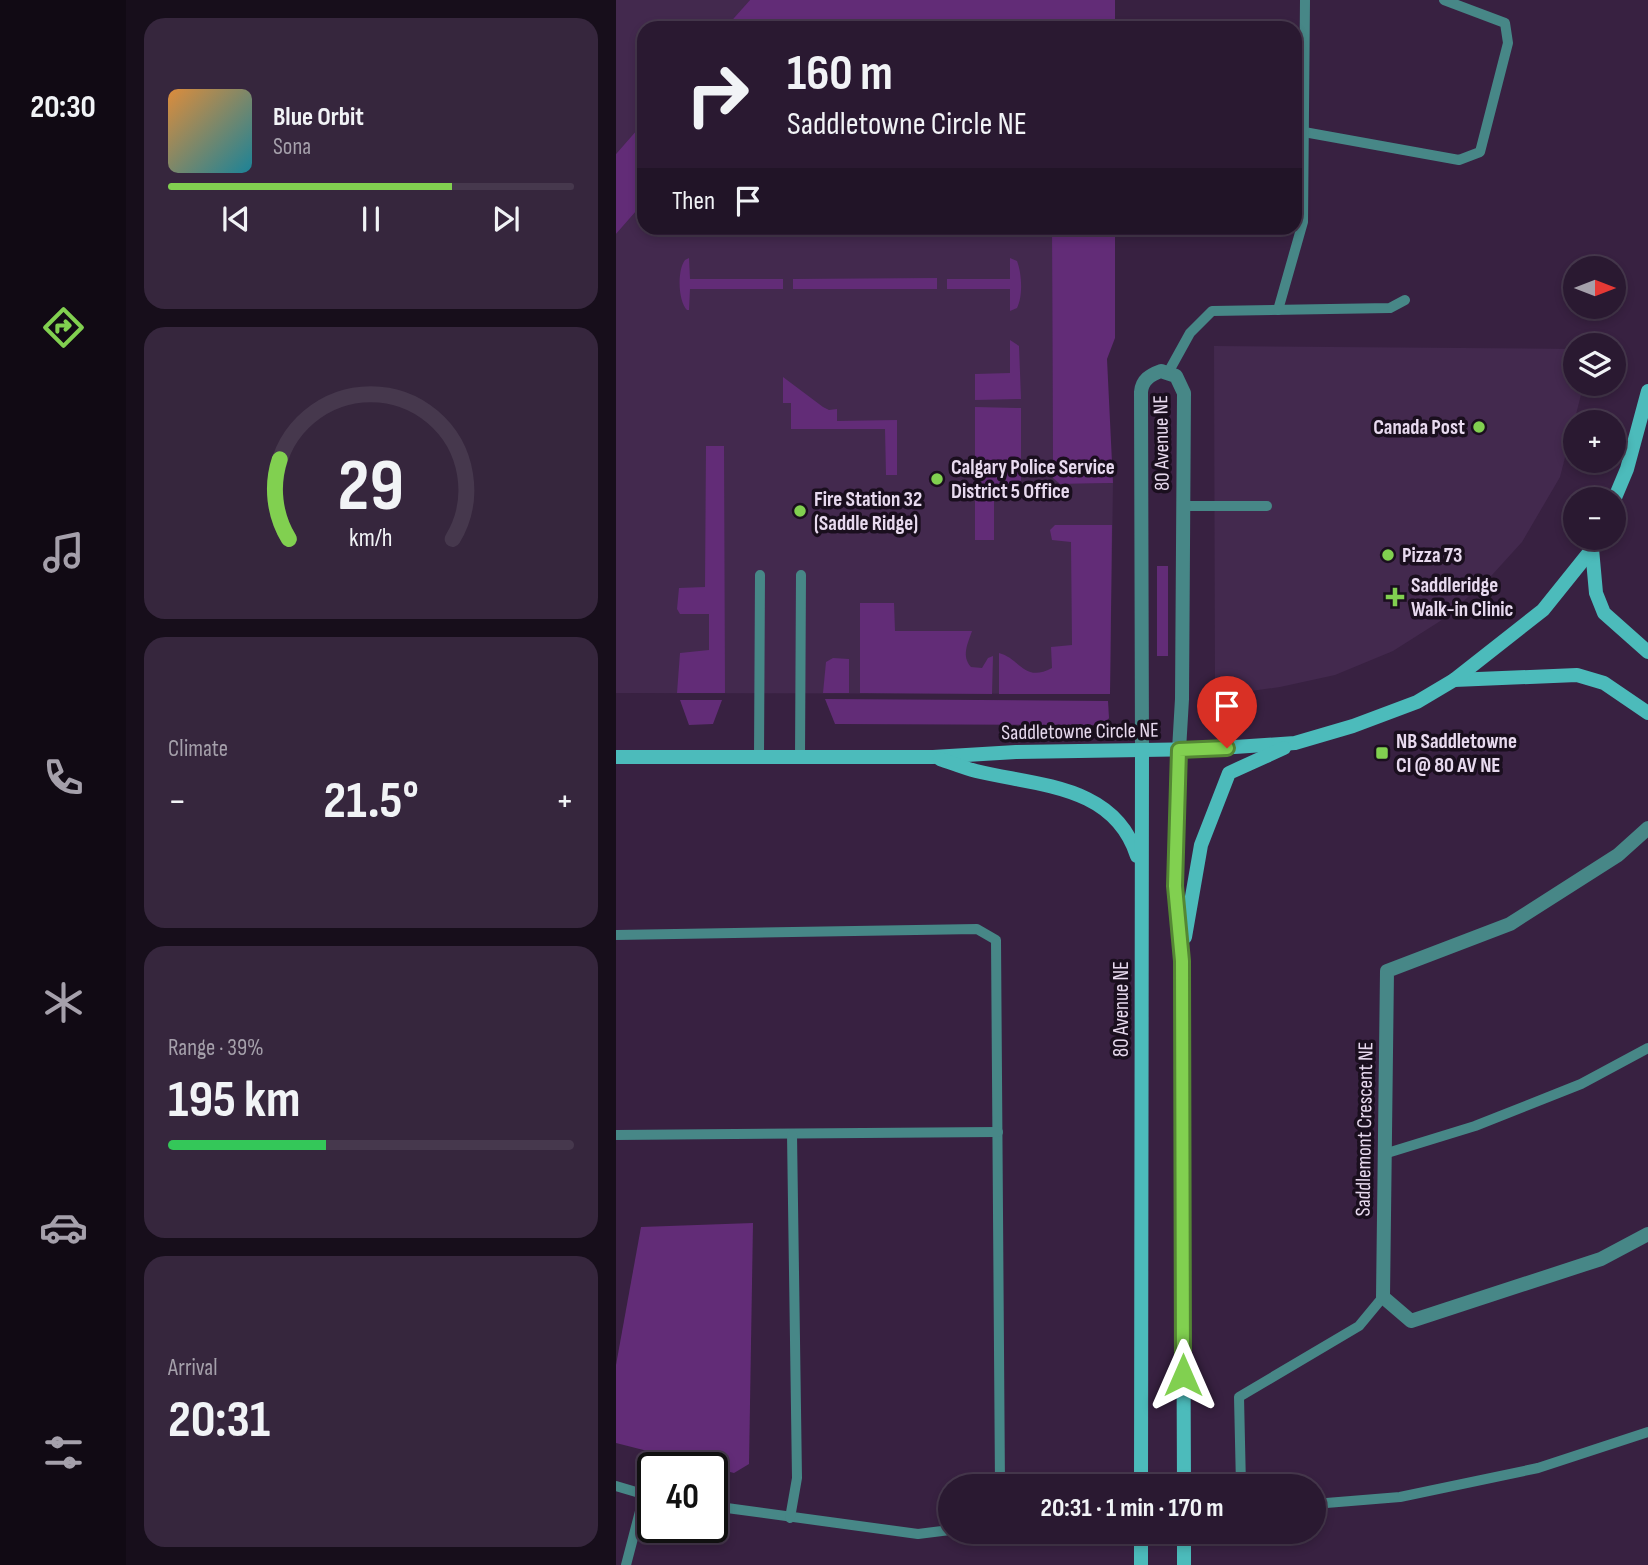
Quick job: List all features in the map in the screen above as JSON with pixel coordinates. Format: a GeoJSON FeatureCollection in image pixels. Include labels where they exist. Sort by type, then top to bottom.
{"type":"FeatureCollection","features":[{"type":"Feature","properties":{"kind":"street","name":"80 Avenue NE"},"geometry":{"type":"LineString","coordinates":[[1141,1474],[1142,384],[1153,373],[1161,370],[1176,376],[1184,393],[1182,699],[1175,886],[1182,961],[1184,1474]]}},
{"type":"Feature","properties":{"kind":"street"},"geometry":{"type":"LineString","coordinates":[[1619,487],[1627,469],[1648,391]]}},
{"type":"Feature","properties":{"kind":"street","name":"Saddletowne Circle NE"},"geometry":{"type":"LineString","coordinates":[[616,757],[933,757],[1016,752],[1179,750],[1295,743],[1353,726],[1417,702],[1454,680],[1543,610],[1590,550]]}},
{"type":"Feature","properties":{"kind":"street"},"geometry":{"type":"LineString","coordinates":[[1595,550],[1597,593],[1604,613],[1648,652]]}},
{"type":"Feature","properties":{"kind":"street"},"geometry":{"type":"LineString","coordinates":[[1454,680],[1577,675],[1604,683],[1648,713]]}},
{"type":"Feature","properties":{"kind":"street"},"geometry":{"type":"LineString","coordinates":[[1182,961],[1201,845],[1229,772],[1295,743]]}},
{"type":"Feature","properties":{"kind":"street"},"geometry":{"type":"LineString","coordinates":[[933,757],[975,771],[1049,784],[1102,806],[1124,827],[1142,870]]}},
{"type":"Feature","properties":{"kind":"street","name":"Saddlemont Crescent NE"},"geometry":{"type":"LineString","coordinates":[[1383,1297],[1387,971],[1510,924],[1618,855],[1648,828]]}},
{"type":"Feature","properties":{"kind":"street"},"geometry":{"type":"LineString","coordinates":[[1383,1297],[1411,1321],[1601,1259],[1648,1234]]}},
{"type":"Feature","properties":{"kind":"street"},"geometry":{"type":"LineString","coordinates":[[1141,1544],[1141,1565]]}},
{"type":"Feature","properties":{"kind":"street"},"geometry":{"type":"LineString","coordinates":[[1184,1544],[1184,1565]]}},
{"type":"Feature","properties":{"kind":"lane"},"geometry":{"type":"LineString","coordinates":[[1302,226],[1305,0]]}},
{"type":"Feature","properties":{"kind":"lane"},"geometry":{"type":"LineString","coordinates":[[1304,132],[1459,160],[1480,152],[1508,43],[1504,23],[1444,0]]}},
{"type":"Feature","properties":{"kind":"lane"},"geometry":{"type":"LineString","coordinates":[[1278,310],[1299,235]]}},
{"type":"Feature","properties":{"kind":"lane"},"geometry":{"type":"LineString","coordinates":[[1169,371],[1190,333],[1212,311],[1390,308],[1405,300]]}},
{"type":"Feature","properties":{"kind":"lane"},"geometry":{"type":"LineString","coordinates":[[1182,506],[1266,506]]}},
{"type":"Feature","properties":{"kind":"lane"},"geometry":{"type":"LineString","coordinates":[[759,756],[760,575]]}},
{"type":"Feature","properties":{"kind":"lane"},"geometry":{"type":"LineString","coordinates":[[800,757],[801,575]]}},
{"type":"Feature","properties":{"kind":"lane"},"geometry":{"type":"LineString","coordinates":[[616,935],[976,929],[996,940],[1000,1474]]}},
{"type":"Feature","properties":{"kind":"lane"},"geometry":{"type":"LineString","coordinates":[[1384,1154],[1475,1125],[1569,1089],[1648,1048]]}},
{"type":"Feature","properties":{"kind":"lane"},"geometry":{"type":"LineString","coordinates":[[616,1135],[998,1132]]}},
{"type":"Feature","properties":{"kind":"lane"},"geometry":{"type":"LineString","coordinates":[[790,1518],[797,1479],[792,1133]]}},
{"type":"Feature","properties":{"kind":"lane"},"geometry":{"type":"LineString","coordinates":[[1241,1474],[1239,1397],[1359,1326],[1383,1297]]}},
{"type":"Feature","properties":{"kind":"lane"},"geometry":{"type":"LineString","coordinates":[[1326,1503],[1400,1497],[1538,1468],[1648,1432]]}},
{"type":"Feature","properties":{"kind":"lane"},"geometry":{"type":"LineString","coordinates":[[616,1486],[637,1493]]}},
{"type":"Feature","properties":{"kind":"lane"},"geometry":{"type":"LineString","coordinates":[[728,1508],[918,1534],[938,1532]]}},
{"type":"Feature","properties":{"kind":"lane"},"geometry":{"type":"LineString","coordinates":[[626,1565],[637,1530]]}},
{"type":"Feature","properties":{"kind":"shaded area"},"geometry":{"type":"Polygon","coordinates":[[[616,0],[750,0],[731,21],[637,21],[637,130],[616,154],[616,0]]]}},
{"type":"Feature","properties":{"kind":"shaded area"},"geometry":{"type":"Polygon","coordinates":[[[750,0],[1115,0],[1115,21],[731,21],[750,0]]]}},
{"type":"Feature","properties":{"kind":"shaded area"},"geometry":{"type":"Polygon","coordinates":[[[637,130],[637,210],[616,234],[616,154],[637,130]]]}},
{"type":"Feature","properties":{"kind":"shaded area"},"geometry":{"type":"Polygon","coordinates":[[[637,210],[637,235],[1052,235],[1053,477],[1060,484],[1113,483],[1110,694],[616,693],[616,234],[637,210]]]}},
{"type":"Feature","properties":{"kind":"shaded area"},"geometry":{"type":"Polygon","coordinates":[[[1052,235],[1115,235],[1115,338],[1107,359],[1113,483],[1060,484],[1053,478],[1052,235]]]}},
{"type":"Feature","properties":{"kind":"shaded area"},"geometry":{"type":"Polygon","coordinates":[[[689,258],[690,279],[783,279],[783,289],[690,289],[687,310],[680,293],[680,278],[682,265],[689,258]]]}},
{"type":"Feature","properties":{"kind":"shaded area"},"geometry":{"type":"Polygon","coordinates":[[[1010,258],[1017,261],[1020,272],[1021,291],[1017,308],[1010,311],[1010,289],[947,289],[947,279],[1010,279],[1010,258]]]}},
{"type":"Feature","properties":{"kind":"shaded area"},"geometry":{"type":"Polygon","coordinates":[[[937,278],[937,289],[793,289],[793,279],[937,278]]]}},
{"type":"Feature","properties":{"kind":"shaded area"},"geometry":{"type":"Polygon","coordinates":[[[1010,340],[1019,346],[1021,399],[975,400],[975,374],[1010,373],[1010,340]]]}},
{"type":"Feature","properties":{"kind":"shaded area"},"geometry":{"type":"Polygon","coordinates":[[[1214,346],[1563,349],[1563,396],[1581,396],[1577,410],[1563,410],[1563,465],[1560,477],[1522,542],[1492,575],[1445,618],[1393,651],[1335,675],[1251,691],[1215,691],[1214,346]]]}},
{"type":"Feature","properties":{"kind":"shaded area"},"geometry":{"type":"Polygon","coordinates":[[[783,377],[823,407],[829,410],[837,409],[837,421],[897,420],[897,475],[886,475],[885,429],[791,429],[791,403],[783,403],[783,377]]]}},
{"type":"Feature","properties":{"kind":"shaded area"},"geometry":{"type":"Polygon","coordinates":[[[975,407],[1021,408],[1021,490],[994,490],[994,540],[975,540],[975,407]]]}},
{"type":"Feature","properties":{"kind":"shaded area"},"geometry":{"type":"Polygon","coordinates":[[[706,446],[724,446],[725,693],[677,693],[680,653],[709,650],[709,614],[680,614],[677,609],[679,588],[705,587],[706,446]]]}},
{"type":"Feature","properties":{"kind":"shaded area"},"geometry":{"type":"Polygon","coordinates":[[[1055,525],[1112,525],[1110,694],[999,694],[999,653],[1035,673],[1052,668],[1051,647],[1072,645],[1071,542],[1052,540],[1050,530],[1055,525]]]}},
{"type":"Feature","properties":{"kind":"shaded area"},"geometry":{"type":"Polygon","coordinates":[[[1157,566],[1168,566],[1168,656],[1157,656],[1157,566]]]}},
{"type":"Feature","properties":{"kind":"shaded area"},"geometry":{"type":"Polygon","coordinates":[[[860,603],[894,603],[895,631],[972,631],[966,658],[971,667],[982,668],[988,658],[993,656],[992,694],[860,693],[860,603]]]}},
{"type":"Feature","properties":{"kind":"shaded area"},"geometry":{"type":"Polygon","coordinates":[[[833,658],[849,659],[849,693],[823,693],[826,662],[833,658]]]}},
{"type":"Feature","properties":{"kind":"shaded area"},"geometry":{"type":"Polygon","coordinates":[[[825,699],[1108,701],[1109,718],[1104,725],[835,724],[825,699]]]}},
{"type":"Feature","properties":{"kind":"shaded area"},"geometry":{"type":"Polygon","coordinates":[[[680,700],[722,700],[713,724],[689,725],[680,700]]]}},
{"type":"Feature","properties":{"kind":"shaded area"},"geometry":{"type":"Polygon","coordinates":[[[753,1223],[749,1464],[734,1473],[728,1471],[728,1452],[651,1452],[616,1443],[616,1365],[641,1227],[753,1223]]]}},
{"type":"Feature","properties":{"kind":"place","name":"Canada Post"},"geometry":{"type":"Point","coordinates":[1479,427]}},
{"type":"Feature","properties":{"kind":"place","name":"Calgary Police Service District 5 Office"},"geometry":{"type":"Point","coordinates":[937,479]}},
{"type":"Feature","properties":{"kind":"place","name":"Fire Station 32 (Saddle Ridge)"},"geometry":{"type":"Point","coordinates":[800,511]}},
{"type":"Feature","properties":{"kind":"place","name":"Pizza 73"},"geometry":{"type":"Point","coordinates":[1388,555]}},
{"type":"Feature","properties":{"kind":"place","name":"Saddleridge Walk-in Clinic"},"geometry":{"type":"Point","coordinates":[1395,597]}},
{"type":"Feature","properties":{"kind":"place","name":"NB Saddletowne CI @ 80 AV NE"},"geometry":{"type":"Point","coordinates":[1382,753]}},
{"type":"Feature","properties":{"kind":"route"},"geometry":{"type":"LineString","coordinates":[[1183,1375],[1182,961],[1175,886],[1176,792],[1179,750],[1227,748]]}}]}
